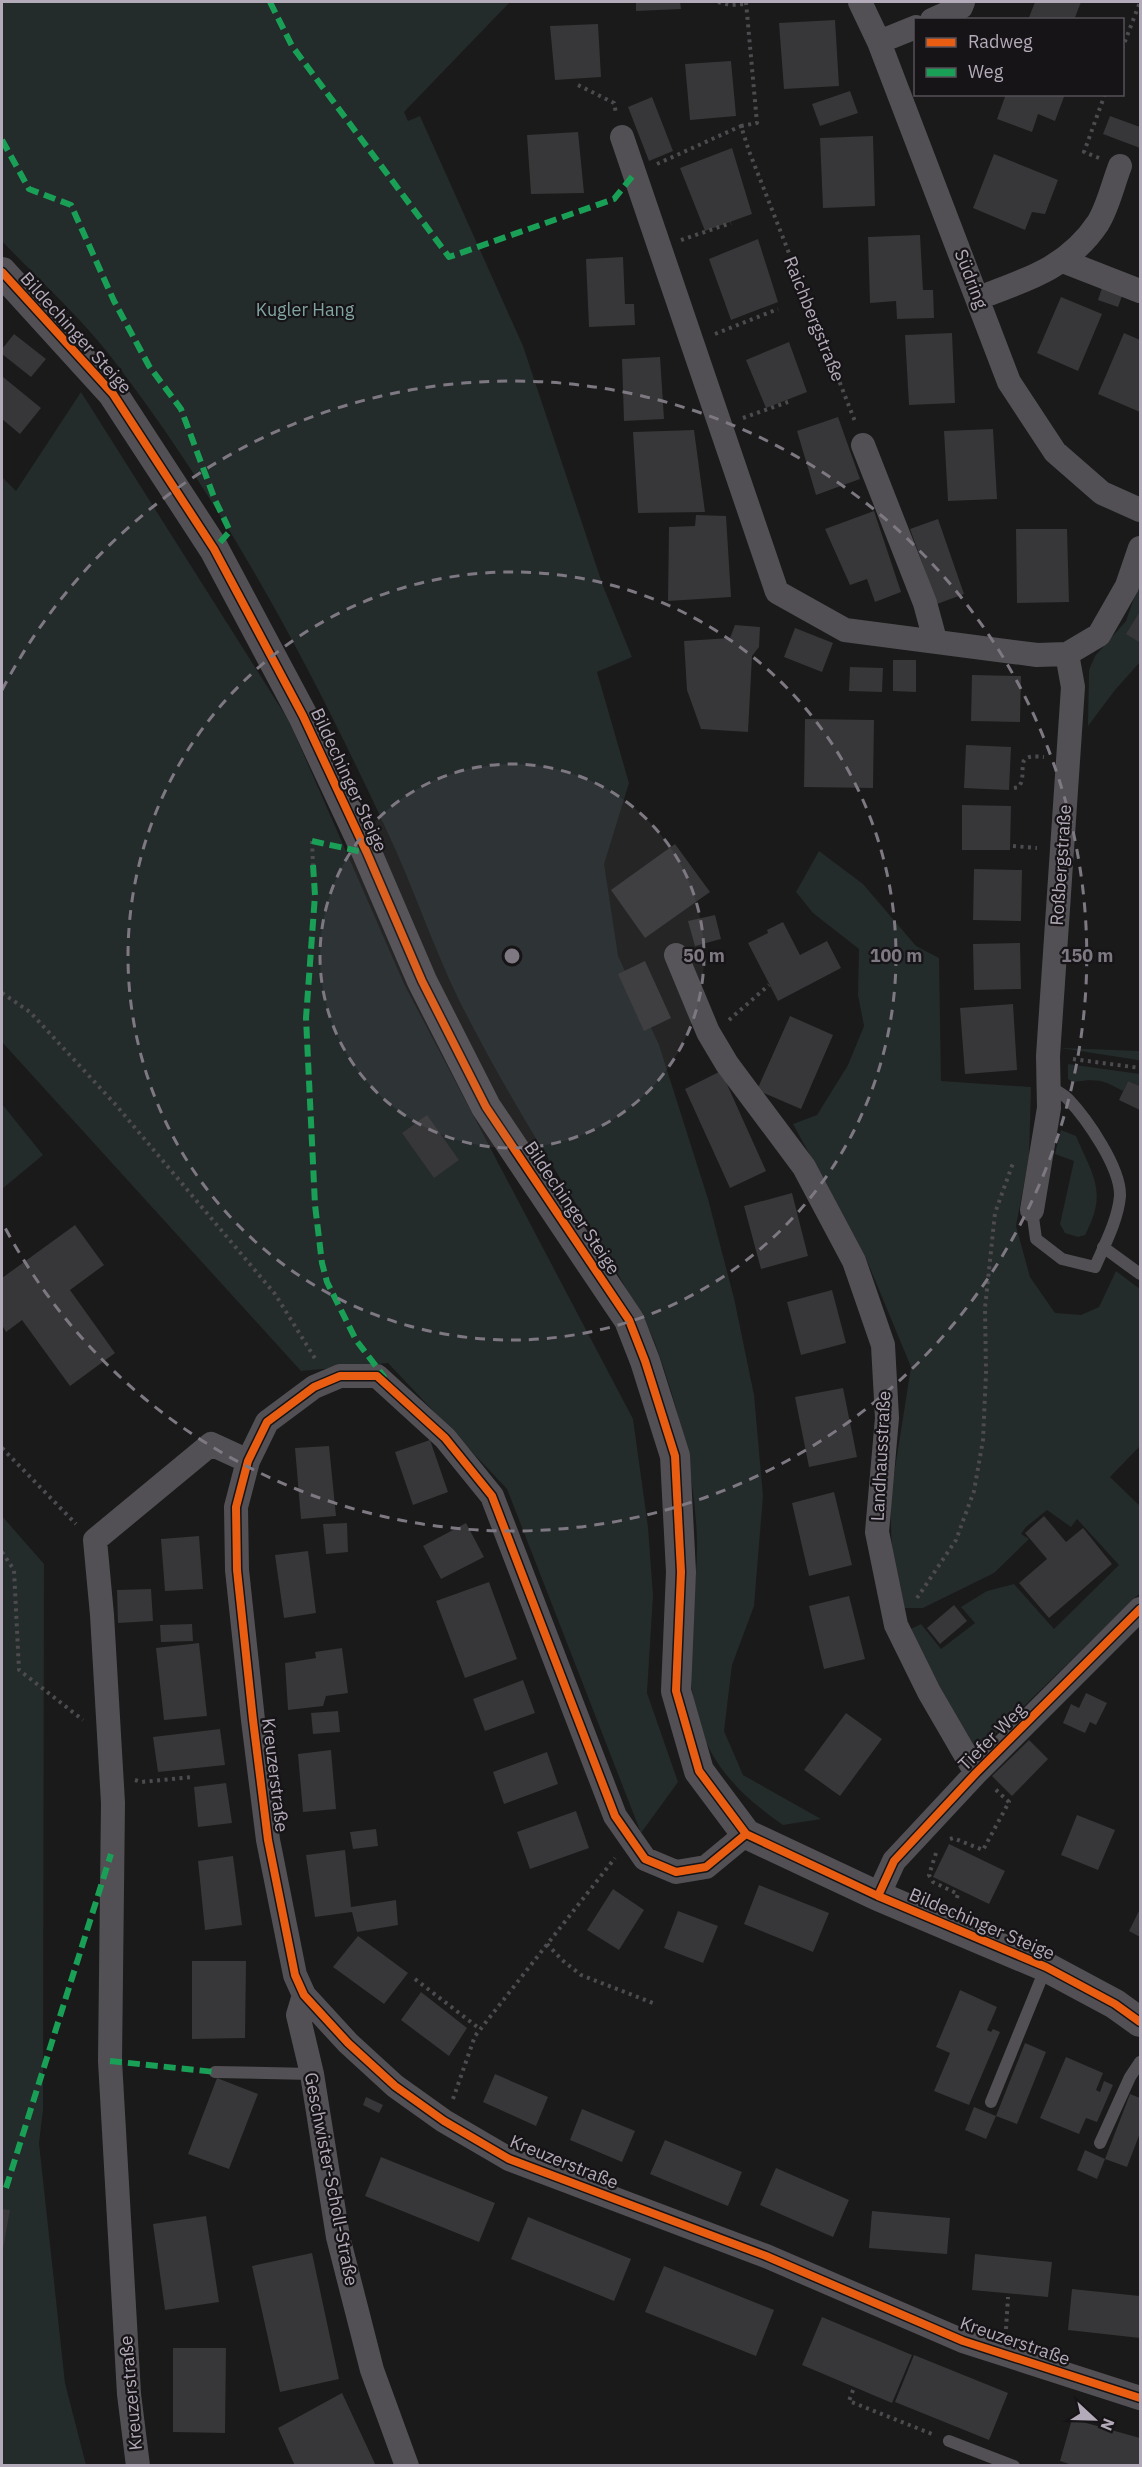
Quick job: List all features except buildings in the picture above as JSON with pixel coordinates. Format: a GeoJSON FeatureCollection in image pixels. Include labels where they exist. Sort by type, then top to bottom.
{"type":"FeatureCollection","features":[{"type":"Feature","properties":{"kind":"street","name":"Südring"},"geometry":{"type":"LineString","coordinates":[[860,2],[879,42],[1009,382],[1055,452],[1102,493],[1140,510]]}},
{"type":"Feature","properties":{"kind":"street"},"geometry":{"type":"LineString","coordinates":[[936,18],[961,7],[963,2]]}},
{"type":"Feature","properties":{"kind":"street"},"geometry":{"type":"LineString","coordinates":[[879,42],[914,27]]}},
{"type":"Feature","properties":{"kind":"street"},"geometry":{"type":"LineString","coordinates":[[622,137],[777,592],[845,630],[1036,655],[1066,654],[1099,635],[1127,586],[1140,548]]}},
{"type":"Feature","properties":{"kind":"street"},"geometry":{"type":"LineString","coordinates":[[978,298],[1041,275],[1063,261],[1098,222],[1120,166]]}},
{"type":"Feature","properties":{"kind":"street"},"geometry":{"type":"LineString","coordinates":[[1063,261],[1140,291]]}},
{"type":"Feature","properties":{"kind":"street","name":"Bildechinger Steige"},"geometry":{"type":"LineString","coordinates":[[2,272],[113,394],[214,549],[303,716],[367,853],[422,981],[486,1107],[629,1320],[645,1361],[675,1456],[681,1572],[676,1691],[699,1771],[746,1834],[878,1896],[1046,1967],[1115,2004],[1140,2022]]}},
{"type":"Feature","properties":{"kind":"street"},"geometry":{"type":"LineString","coordinates":[[863,445],[925,603],[935,640]]}},
{"type":"Feature","properties":{"kind":"street","name":"Roßbergstraße"},"geometry":{"type":"LineString","coordinates":[[1032,1210],[1049,1108],[1048,1056],[1073,687],[1066,654]]}},
{"type":"Feature","properties":{"kind":"street","name":"Landhausstraße"},"geometry":{"type":"LineString","coordinates":[[676,955],[708,1032],[728,1064],[804,1167],[854,1262],[884,1345],[887,1418],[877,1532],[896,1625],[929,1692],[976,1773]]}},
{"type":"Feature","properties":{"kind":"street","name":"Kreuzerstraße"},"geometry":{"type":"LineString","coordinates":[[746,1834],[706,1867],[676,1872],[645,1859],[615,1816],[492,1496],[445,1438],[394,1390],[377,1376],[340,1376],[314,1386],[267,1422],[248,1461],[236,1507],[237,1570],[253,1720],[271,1851],[295,1975],[304,1995],[348,2043],[394,2086],[444,2121],[509,2159],[766,2256],[963,2341],[1140,2398]]}},
{"type":"Feature","properties":{"kind":"street"},"geometry":{"type":"LineString","coordinates":[[94,1540],[211,1444],[248,1461]]}},
{"type":"Feature","properties":{"kind":"street","name":"Kreuzerstraße"},"geometry":{"type":"LineString","coordinates":[[94,1540],[102,1615],[113,1803],[110,2061],[129,2394],[138,2466]]}},
{"type":"Feature","properties":{"kind":"street","name":"Tiefer Weg"},"geometry":{"type":"LineString","coordinates":[[878,1896],[894,1861],[911,1842],[976,1773],[1140,1609]]}},
{"type":"Feature","properties":{"kind":"street","name":"Geschwister-Scholl-Straße"},"geometry":{"type":"LineString","coordinates":[[304,1995],[298,2015],[312,2074],[339,2237],[372,2370],[407,2466]]}},
{"type":"Feature","properties":{"kind":"lane"},"geometry":{"type":"LineString","coordinates":[[1032,1210],[1036,1239],[1062,1259],[1095,1267],[1120,1197],[1118,1178],[1107,1152],[1067,1098],[1048,1086]]}},
{"type":"Feature","properties":{"kind":"lane"},"geometry":{"type":"LineString","coordinates":[[1103,1247],[1140,1274]]}},
{"type":"Feature","properties":{"kind":"lane"},"geometry":{"type":"LineString","coordinates":[[991,2102],[1046,1967]]}},
{"type":"Feature","properties":{"kind":"lane"},"geometry":{"type":"LineString","coordinates":[[1100,2143],[1130,2077],[1140,2062]]}},
{"type":"Feature","properties":{"kind":"lane"},"geometry":{"type":"LineString","coordinates":[[215,2072],[312,2074]]}},
{"type":"Feature","properties":{"kind":"lane"},"geometry":{"type":"LineString","coordinates":[[949,2441],[1014,2466]]}},
{"type":"Feature","properties":{"kind":"path"},"geometry":{"type":"LineString","coordinates":[[635,173],[741,126],[756,123],[746,3],[730,5],[718,2]]}},
{"type":"Feature","properties":{"kind":"path"},"geometry":{"type":"LineString","coordinates":[[1124,44],[1140,2]]}},
{"type":"Feature","properties":{"kind":"path"},"geometry":{"type":"LineString","coordinates":[[578,85],[614,103],[622,137]]}},
{"type":"Feature","properties":{"kind":"path"},"geometry":{"type":"LineString","coordinates":[[1104,96],[1084,152],[1120,166]]}},
{"type":"Feature","properties":{"kind":"path"},"geometry":{"type":"LineString","coordinates":[[660,247],[731,223]]}},
{"type":"Feature","properties":{"kind":"path"},"geometry":{"type":"LineString","coordinates":[[693,342],[778,309]]}},
{"type":"Feature","properties":{"kind":"path"},"geometry":{"type":"LineString","coordinates":[[721,426],[788,402]]}},
{"type":"Feature","properties":{"kind":"path"},"geometry":{"type":"LineString","coordinates":[[1014,789],[1021,783],[1021,765],[1027,757],[1068,759]]}},
{"type":"Feature","properties":{"kind":"path"},"geometry":{"type":"LineString","coordinates":[[312,841],[313,865]]}},
{"type":"Feature","properties":{"kind":"path"},"geometry":{"type":"LineString","coordinates":[[708,1032],[728,1021],[769,985]]}},
{"type":"Feature","properties":{"kind":"path"},"geometry":{"type":"LineString","coordinates":[[2,993],[30,1012],[115,1104],[275,1294],[314,1358],[340,1376]]}},
{"type":"Feature","properties":{"kind":"path"},"geometry":{"type":"LineString","coordinates":[[1048,1056],[1140,1068]]}},
{"type":"Feature","properties":{"kind":"path"},"geometry":{"type":"LineString","coordinates":[[896,1625],[956,1540],[974,1491],[983,1440],[986,1373],[985,1308],[995,1213],[1013,1161]]}},
{"type":"Feature","properties":{"kind":"path"},"geometry":{"type":"LineString","coordinates":[[2,1448],[48,1497],[94,1540]]}},
{"type":"Feature","properties":{"kind":"path"},"geometry":{"type":"LineString","coordinates":[[2,1552],[14,1570],[19,1670],[108,1740]]}},
{"type":"Feature","properties":{"kind":"path"},"geometry":{"type":"LineString","coordinates":[[111,1773],[126,1773],[131,1779],[141,1782],[193,1777]]}},
{"type":"Feature","properties":{"kind":"path"},"geometry":{"type":"LineString","coordinates":[[945,1841],[952,1838],[983,1850],[1007,1809],[1009,1802],[1006,1797],[976,1773]]}},
{"type":"Feature","properties":{"kind":"path"},"geometry":{"type":"LineString","coordinates":[[911,1842],[938,1850],[929,1875],[933,1882],[958,1893],[944,1924]]}},
{"type":"Feature","properties":{"kind":"path"},"geometry":{"type":"LineString","coordinates":[[444,2121],[475,2036],[600,1875]]}},
{"type":"Feature","properties":{"kind":"path"},"geometry":{"type":"LineString","coordinates":[[547,1944],[581,1975],[653,2002]]}},
{"type":"Feature","properties":{"kind":"path"},"geometry":{"type":"LineString","coordinates":[[415,1979],[480,2029]]}},
{"type":"Feature","properties":{"kind":"path"},"geometry":{"type":"LineString","coordinates":[[1005,2355],[1008,2297]]}},
{"type":"Feature","properties":{"kind":"path"},"geometry":{"type":"LineString","coordinates":[[853,2390],[849,2401],[949,2441]]}},
{"type":"Feature","properties":{"kind":"green space","name":"Kugler Hang"},"geometry":{"type":"Polygon","coordinates":[[[2,2],[510,2],[404,112],[408,121],[420,116],[523,346],[603,586],[632,657],[597,672],[629,783],[604,864],[618,956],[659,1045],[708,1199],[734,1298],[754,1395],[763,1496],[754,1606],[732,1665],[724,1731],[743,1775],[821,1819],[783,1825],[742,1792],[726,1774],[703,1735],[696,1712],[690,1659],[697,1556],[693,1491],[679,1418],[656,1346],[608,1256],[524,1118],[458,998],[396,852],[357,768],[294,644],[226,525],[150,409],[96,339],[2,241],[2,2]]]}},
{"type":"Feature","properties":{"kind":"green space"},"geometry":{"type":"Polygon","coordinates":[[[81,392],[289,721],[405,986],[633,1419],[648,1527],[653,1595],[647,1693],[678,1782],[641,1833],[507,1489],[388,1363],[301,1371],[2,1042],[2,477],[16,491],[81,392]]]}},
{"type":"Feature","properties":{"kind":"green space"},"geometry":{"type":"Polygon","coordinates":[[[1140,581],[1140,662],[1088,726],[1089,670],[1095,656],[1126,621],[1140,581]]]}},
{"type":"Feature","properties":{"kind":"green space"},"geometry":{"type":"Polygon","coordinates":[[[819,851],[863,884],[916,946],[939,958],[941,1081],[1031,1087],[1029,1157],[1016,1226],[1030,1277],[1055,1313],[1081,1315],[1099,1307],[1116,1271],[1140,1289],[1140,1446],[1110,1477],[1140,1506],[1140,1593],[980,1749],[972,1753],[907,1631],[921,1624],[941,1649],[975,1623],[961,1607],[987,1591],[1014,1584],[1054,1629],[1119,1565],[1077,1519],[1071,1527],[1047,1510],[1026,1527],[1021,1534],[1029,1539],[994,1573],[923,1608],[899,1608],[893,1579],[890,1500],[911,1367],[865,1256],[793,1124],[817,1115],[848,1065],[864,1026],[858,995],[859,949],[813,913],[796,892],[819,851]]]}},
{"type":"Feature","properties":{"kind":"green space"},"geometry":{"type":"Polygon","coordinates":[[[1061,1048],[1140,1051],[1140,1061],[1138,1060],[1061,1048]]]}},
{"type":"Feature","properties":{"kind":"green space"},"geometry":{"type":"Polygon","coordinates":[[[1068,1064],[1140,1074],[1140,1086],[1128,1081],[1123,1091],[1099,1081],[1073,1082],[1068,1079],[1068,1064]]]}},
{"type":"Feature","properties":{"kind":"green space"},"geometry":{"type":"Polygon","coordinates":[[[2,1104],[43,1155],[2,1189],[2,1104]]]}},
{"type":"Feature","properties":{"kind":"green space"},"geometry":{"type":"Polygon","coordinates":[[[1061,1130],[1076,1136],[1096,1184],[1096,1207],[1092,1220],[1085,1235],[1078,1237],[1065,1233],[1060,1224],[1074,1161],[1055,1154],[1061,1130]]]}},
{"type":"Feature","properties":{"kind":"green space"},"geometry":{"type":"Polygon","coordinates":[[[2,1516],[44,1564],[43,2110],[39,2143],[65,2383],[86,2465],[2,2465],[2,1516]]]}},
{"type":"Feature","properties":{"kind":"marked path"},"geometry":{"type":"LineString","coordinates":[[270,2],[292,46],[449,257],[614,199],[635,173]]}},
{"type":"Feature","properties":{"kind":"marked path"},"geometry":{"type":"LineString","coordinates":[[2,140],[29,189],[71,205],[114,301],[149,366],[181,409],[215,500],[230,531],[214,549]]}},
{"type":"Feature","properties":{"kind":"marked path"},"geometry":{"type":"LineString","coordinates":[[312,841],[367,853]]}},
{"type":"Feature","properties":{"kind":"marked path"},"geometry":{"type":"LineString","coordinates":[[313,865],[315,895],[306,1018],[315,1205],[322,1263],[327,1282],[356,1340],[385,1378]]}},
{"type":"Feature","properties":{"kind":"marked path"},"geometry":{"type":"LineString","coordinates":[[6,2188],[111,1854]]}},
{"type":"Feature","properties":{"kind":"marked path"},"geometry":{"type":"LineString","coordinates":[[110,2061],[215,2072]]}},
{"type":"Feature","properties":{"kind":"cycle path"},"geometry":{"type":"LineString","coordinates":[[2,272],[113,394],[214,549],[303,716],[367,853],[422,981],[486,1107],[629,1320],[645,1361],[675,1456],[681,1572],[676,1691],[699,1771],[746,1834],[878,1896],[1046,1967],[1115,2004],[1140,2022]]}},
{"type":"Feature","properties":{"kind":"cycle path"},"geometry":{"type":"LineString","coordinates":[[746,1834],[706,1867],[676,1872],[645,1859],[615,1816],[492,1496],[445,1438],[377,1376],[340,1376],[314,1387],[267,1422],[248,1461],[236,1507],[237,1570],[268,1840],[295,1975],[304,1995],[348,2043],[395,2086],[444,2121],[509,2159],[766,2256],[963,2341],[1140,2398]]}},
{"type":"Feature","properties":{"kind":"cycle path"},"geometry":{"type":"LineString","coordinates":[[878,1896],[894,1861],[976,1773],[1140,1609]]}}]}
